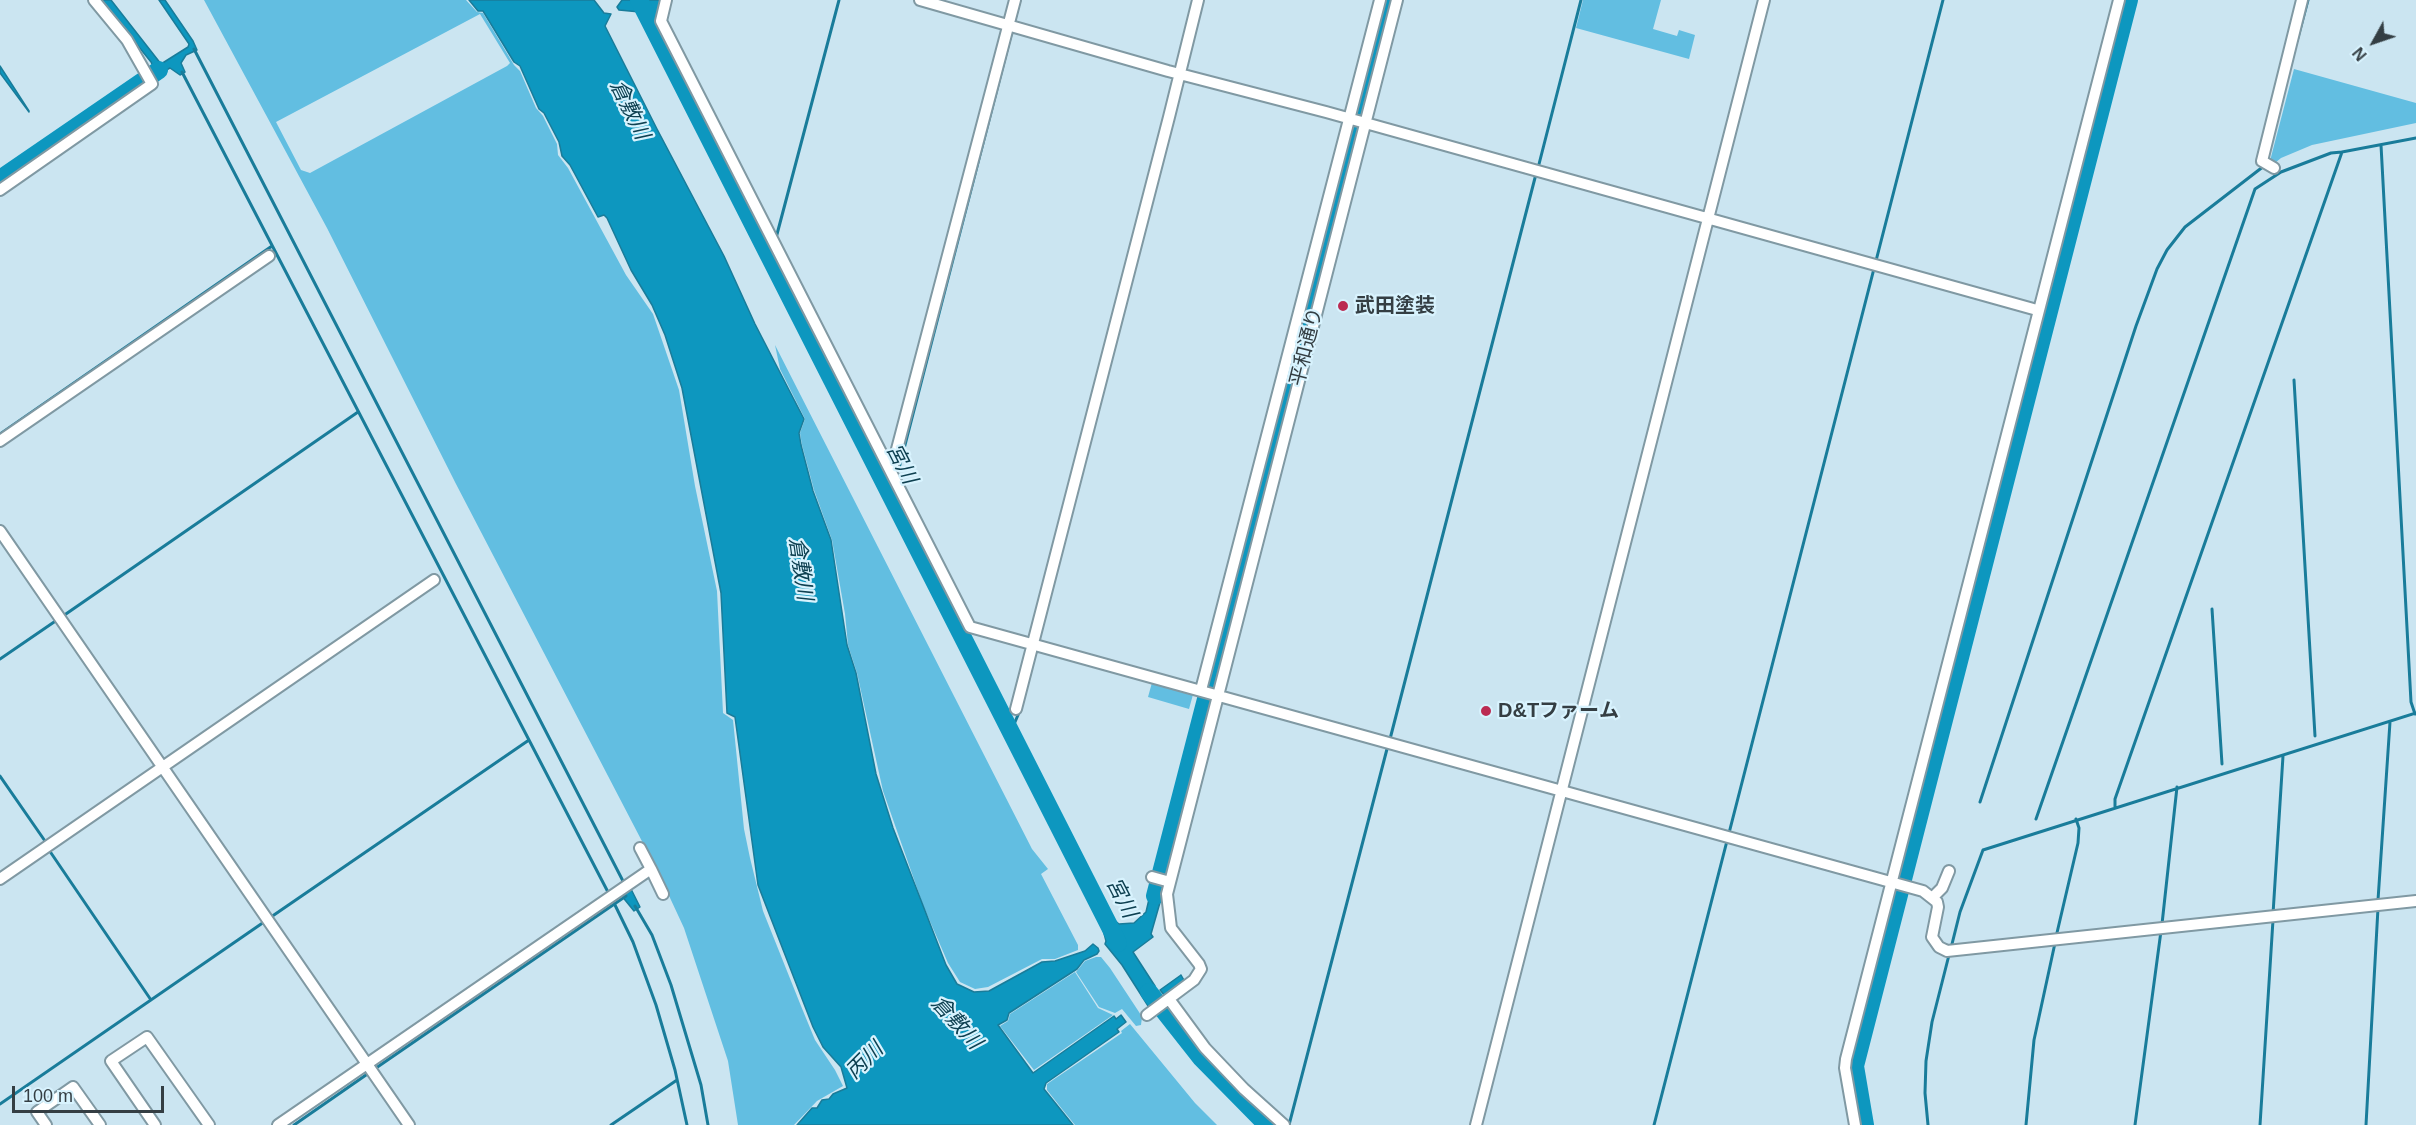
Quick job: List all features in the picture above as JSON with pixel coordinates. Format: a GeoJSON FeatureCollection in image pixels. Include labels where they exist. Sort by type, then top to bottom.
{"type":"FeatureCollection","features":[{"type":"Feature","properties":{"kind":"street"},"geometry":{"type":"LineString","coordinates":[[0,190],[152,84],[127,40],[94,0]]}},
{"type":"Feature","properties":{"kind":"street"},"geometry":{"type":"LineString","coordinates":[[666,0],[661,21],[970,627],[1923,891],[1934,897],[1938,907],[1932,937],[1939,947],[1950,951],[2416,901]]}},
{"type":"Feature","properties":{"kind":"street"},"geometry":{"type":"LineString","coordinates":[[920,0],[2037,310]]}},
{"type":"Feature","properties":{"kind":"street"},"geometry":{"type":"LineString","coordinates":[[893,475],[1016,0]]}},
{"type":"Feature","properties":{"kind":"street"},"geometry":{"type":"LineString","coordinates":[[1016,710],[1036,645],[1183,74],[1198,0]]}},
{"type":"Feature","properties":{"kind":"street"},"geometry":{"type":"LineString","coordinates":[[1202,691],[1380,0]]}},
{"type":"Feature","properties":{"kind":"street","name":"平和通り"},"geometry":{"type":"LineString","coordinates":[[1167,1001],[1194,980],[1201,969],[1168,922],[1166,902],[1168,881],[1363,123],[1398,0]]}},
{"type":"Feature","properties":{"kind":"street"},"geometry":{"type":"LineString","coordinates":[[1476,1125],[1558,789],[1705,218],[1764,0]]}},
{"type":"Feature","properties":{"kind":"street"},"geometry":{"type":"LineString","coordinates":[[1855,1125],[1845,1059],[1898,884],[2037,310],[2119,0]]}},
{"type":"Feature","properties":{"kind":"street"},"geometry":{"type":"LineString","coordinates":[[2268,164],[2262,161],[2302,0]]}},
{"type":"Feature","properties":{"kind":"street"},"geometry":{"type":"LineString","coordinates":[[0,441],[269,256]]}},
{"type":"Feature","properties":{"kind":"street"},"geometry":{"type":"LineString","coordinates":[[0,531],[409,1125]]}},
{"type":"Feature","properties":{"kind":"street"},"geometry":{"type":"LineString","coordinates":[[0,879],[434,580]]}},
{"type":"Feature","properties":{"kind":"street"},"geometry":{"type":"LineString","coordinates":[[640,848],[663,894]]}},
{"type":"Feature","properties":{"kind":"street"},"geometry":{"type":"LineString","coordinates":[[278,1125],[651,869]]}},
{"type":"Feature","properties":{"kind":"street"},"geometry":{"type":"LineString","coordinates":[[1934,897],[1942,888],[1950,871]]}},
{"type":"Feature","properties":{"kind":"street"},"geometry":{"type":"LineString","coordinates":[[1153,878],[1168,881]]}},
{"type":"Feature","properties":{"kind":"street"},"geometry":{"type":"LineString","coordinates":[[1149,1014],[1167,1001],[1205,1048],[1244,1089],[1284,1125]]}},
{"type":"Feature","properties":{"kind":"street"},"geometry":{"type":"LineString","coordinates":[[155,1125],[111,1061],[147,1037],[209,1125]]}},
{"type":"Feature","properties":{"kind":"street"},"geometry":{"type":"LineString","coordinates":[[45,1125],[37,1112],[73,1087],[100,1125]]}},
{"type":"Feature","properties":{"kind":"shaded area"},"geometry":{"type":"Polygon","coordinates":[[[204,0],[466,0],[477,12],[483,13],[514,65],[520,71],[536,108],[543,116],[557,144],[558,155],[568,168],[626,275],[653,314],[679,390],[695,486],[717,591],[723,713],[733,720],[744,829],[750,858],[763,911],[801,1006],[815,1040],[843,1086],[817,1101],[794,1125],[738,1125],[728,1061],[684,928],[658,872],[456,484],[327,228],[204,0]],[[480,14],[276,122],[301,170],[310,173],[510,63],[480,14]]]}},
{"type":"Feature","properties":{"kind":"shaded area"},"geometry":{"type":"Polygon","coordinates":[[[1583,0],[1661,0],[1653,29],[1677,36],[1679,30],[1695,35],[1689,59],[1576,28],[1583,0]]]}},
{"type":"Feature","properties":{"kind":"shaded area"},"geometry":{"type":"Polygon","coordinates":[[[2294,69],[2416,103],[2416,123],[2312,145],[2281,158],[2275,163],[2270,161],[2294,69]]]}},
{"type":"Feature","properties":{"kind":"shaded area"},"geometry":{"type":"Polygon","coordinates":[[[775,345],[1032,849],[1048,869],[1041,874],[1078,945],[1078,950],[1055,959],[1042,959],[988,987],[975,989],[960,982],[948,963],[923,905],[883,791],[857,673],[848,645],[832,540],[814,490],[802,445],[800,433],[805,419],[780,369],[775,345]]]}},
{"type":"Feature","properties":{"kind":"shaded area"},"geometry":{"type":"Polygon","coordinates":[[[1153,679],[1194,691],[1189,709],[1148,697],[1153,679]]]}},
{"type":"Feature","properties":{"kind":"shaded area"},"geometry":{"type":"Polygon","coordinates":[[[1101,957],[1110,968],[1142,1017],[1141,1025],[1136,1026],[1122,1009],[1115,1013],[1099,1007],[1076,972],[1085,961],[1101,957]]]}},
{"type":"Feature","properties":{"kind":"shaded area"},"geometry":{"type":"Polygon","coordinates":[[[1075,972],[1098,1008],[1113,1015],[1034,1070],[1000,1026],[1008,1021],[1010,1014],[1075,972]]]}},
{"type":"Feature","properties":{"kind":"shaded area"},"geometry":{"type":"Polygon","coordinates":[[[1130,1024],[1195,1103],[1217,1125],[1075,1125],[1047,1090],[1047,1084],[1122,1033],[1121,1031],[1130,1024]]]}},
{"type":"Feature","properties":{"kind":"water"},"geometry":{"type":"Polygon","coordinates":[[[101,0],[111,0],[161,64],[188,47],[189,44],[159,0],[165,0],[197,50],[186,55],[181,63],[185,72],[180,75],[170,68],[157,75],[151,62],[101,0]]]}},
{"type":"Feature","properties":{"kind":"water"},"geometry":{"type":"Polygon","coordinates":[[[469,0],[594,0],[604,13],[611,14],[605,26],[724,256],[755,324],[804,419],[799,433],[801,445],[813,491],[831,540],[847,645],[856,673],[876,774],[893,828],[946,965],[957,984],[974,992],[989,991],[1042,962],[1055,961],[1085,951],[1093,944],[1098,948],[1097,954],[1084,960],[1077,969],[1009,1013],[1007,1020],[998,1025],[1033,1073],[1114,1016],[1116,1019],[1121,1015],[1126,1022],[1117,1029],[1119,1032],[1046,1083],[1044,1089],[1073,1125],[797,1125],[812,1108],[817,1108],[822,1100],[829,1099],[833,1094],[847,1088],[841,1067],[823,1047],[813,1027],[758,885],[735,717],[727,713],[721,593],[682,388],[665,335],[652,305],[631,270],[607,218],[604,215],[598,217],[570,165],[562,156],[559,142],[544,113],[539,109],[520,66],[514,62],[483,11],[478,11],[469,0]]]}},
{"type":"Feature","properties":{"kind":"water"},"geometry":{"type":"Polygon","coordinates":[[[622,0],[662,0],[665,38],[654,43],[640,12],[619,10],[617,7],[622,0]]]}},
{"type":"Feature","properties":{"kind":"water"},"geometry":{"type":"Polygon","coordinates":[[[0,66],[29,111],[29,112],[0,73],[0,66]]]}},
{"type":"Feature","properties":{"kind":"water"},"geometry":{"type":"Polygon","coordinates":[[[1153,882],[1165,885],[1151,934],[1153,937],[1133,952],[1162,1000],[1150,1009],[1122,965],[1105,944],[1102,926],[1113,919],[1119,924],[1134,923],[1146,912],[1153,882]]]}},
{"type":"Feature","properties":{"kind":"water"},"geometry":{"type":"Polygon","coordinates":[[[630,887],[640,907],[634,911],[621,895],[630,887]]]}},
{"type":"Feature","properties":{"kind":"water"},"geometry":{"type":"Polygon","coordinates":[[[1181,975],[1185,982],[1165,996],[1160,990],[1181,975]]]}},
{"type":"Feature","properties":{"kind":"waterway","name":"宮川"},"geometry":{"type":"LineString","coordinates":[[639,0],[1118,943]]}},
{"type":"Feature","properties":{"kind":"waterway"},"geometry":{"type":"LineString","coordinates":[[776,238],[839,0]]}},
{"type":"Feature","properties":{"kind":"waterway"},"geometry":{"type":"LineString","coordinates":[[895,475],[899,468],[1020,0]]}},
{"type":"Feature","properties":{"kind":"waterway"},"geometry":{"type":"LineString","coordinates":[[1155,896],[1387,0]]}},
{"type":"Feature","properties":{"kind":"waterway"},"geometry":{"type":"LineString","coordinates":[[1538,168],[1581,0]]}},
{"type":"Feature","properties":{"kind":"waterway"},"geometry":{"type":"LineString","coordinates":[[1654,1125],[1943,0]]}},
{"type":"Feature","properties":{"kind":"waterway"},"geometry":{"type":"LineString","coordinates":[[1865,1125],[1855,1066],[2129,0]]}},
{"type":"Feature","properties":{"kind":"waterway"},"geometry":{"type":"LineString","coordinates":[[2297,41],[2308,0]]}},
{"type":"Feature","properties":{"kind":"waterway"},"geometry":{"type":"LineString","coordinates":[[194,49],[624,883]]}},
{"type":"Feature","properties":{"kind":"waterway"},"geometry":{"type":"LineString","coordinates":[[0,179],[159,70]]}},
{"type":"Feature","properties":{"kind":"waterway"},"geometry":{"type":"LineString","coordinates":[[182,72],[609,894]]}},
{"type":"Feature","properties":{"kind":"waterway"},"geometry":{"type":"LineString","coordinates":[[2115,807],[2115,799],[2342,152],[2416,138]]}},
{"type":"Feature","properties":{"kind":"waterway"},"geometry":{"type":"LineString","coordinates":[[2381,145],[2411,702],[2415,714]]}},
{"type":"Feature","properties":{"kind":"waterway"},"geometry":{"type":"LineString","coordinates":[[2036,819],[2255,189],[2281,172],[2331,153],[2342,152]]}},
{"type":"Feature","properties":{"kind":"waterway"},"geometry":{"type":"LineString","coordinates":[[1980,802],[2136,326],[2157,269],[2167,250],[2185,227],[2264,166]]}},
{"type":"Feature","properties":{"kind":"waterway"},"geometry":{"type":"LineString","coordinates":[[1390,739],[1536,174]]}},
{"type":"Feature","properties":{"kind":"waterway"},"geometry":{"type":"LineString","coordinates":[[0,434],[272,246]]}},
{"type":"Feature","properties":{"kind":"waterway","name":"宮川"},"geometry":{"type":"LineString","coordinates":[[770,257],[773,248]]}},
{"type":"Feature","properties":{"kind":"waterway"},"geometry":{"type":"LineString","coordinates":[[2294,380],[2315,736]]}},
{"type":"Feature","properties":{"kind":"waterway"},"geometry":{"type":"LineString","coordinates":[[63,616],[358,412]]}},
{"type":"Feature","properties":{"kind":"waterway"},"geometry":{"type":"LineString","coordinates":[[2212,609],[2222,764]]}},
{"type":"Feature","properties":{"kind":"waterway"},"geometry":{"type":"LineString","coordinates":[[0,659],[57,620]]}},
{"type":"Feature","properties":{"kind":"waterway"},"geometry":{"type":"LineString","coordinates":[[1009,729],[1021,708]]}},
{"type":"Feature","properties":{"kind":"waterway"},"geometry":{"type":"LineString","coordinates":[[1951,948],[1960,912],[1983,850],[2416,713]]}},
{"type":"Feature","properties":{"kind":"waterway"},"geometry":{"type":"LineString","coordinates":[[2378,900],[2390,722]]}},
{"type":"Feature","properties":{"kind":"waterway"},"geometry":{"type":"LineString","coordinates":[[271,917],[529,740]]}},
{"type":"Feature","properties":{"kind":"waterway"},"geometry":{"type":"LineString","coordinates":[[1289,1125],[1387,749]]}},
{"type":"Feature","properties":{"kind":"waterway"},"geometry":{"type":"LineString","coordinates":[[2273,914],[2283,756]]}},
{"type":"Feature","properties":{"kind":"waterway"},"geometry":{"type":"LineString","coordinates":[[0,776],[45,841]]}},
{"type":"Feature","properties":{"kind":"waterway"},"geometry":{"type":"LineString","coordinates":[[2162,924],[2177,787]]}},
{"type":"Feature","properties":{"kind":"waterway"},"geometry":{"type":"LineString","coordinates":[[2056,937],[2078,843],[2079,828],[2076,819]]}},
{"type":"Feature","properties":{"kind":"waterway"},"geometry":{"type":"LineString","coordinates":[[49,850],[151,1000]]}},
{"type":"Feature","properties":{"kind":"waterway"},"geometry":{"type":"LineString","coordinates":[[376,1068],[626,896]]}},
{"type":"Feature","properties":{"kind":"waterway"},"geometry":{"type":"LineString","coordinates":[[614,903],[633,942],[656,1005],[675,1070],[687,1125]]}},
{"type":"Feature","properties":{"kind":"waterway"},"geometry":{"type":"LineString","coordinates":[[635,906],[652,935],[671,985],[701,1085],[708,1125]]}},
{"type":"Feature","properties":{"kind":"waterway"},"geometry":{"type":"LineString","coordinates":[[2366,1125],[2378,908]]}},
{"type":"Feature","properties":{"kind":"waterway"},"geometry":{"type":"LineString","coordinates":[[2260,1125],[2273,920]]}},
{"type":"Feature","properties":{"kind":"waterway"},"geometry":{"type":"LineString","coordinates":[[0,1104],[264,922]]}},
{"type":"Feature","properties":{"kind":"waterway"},"geometry":{"type":"LineString","coordinates":[[2135,1125],[2161,931]]}},
{"type":"Feature","properties":{"kind":"waterway"},"geometry":{"type":"LineString","coordinates":[[2026,1125],[2034,1040],[2055,943]]}},
{"type":"Feature","properties":{"kind":"waterway"},"geometry":{"type":"LineString","coordinates":[[1928,1125],[1925,1093],[1926,1061],[1932,1022],[1949,955]]}},
{"type":"Feature","properties":{"kind":"waterway"},"geometry":{"type":"LineString","coordinates":[[1149,992],[1201,1058],[1267,1125]]}},
{"type":"Feature","properties":{"kind":"waterway"},"geometry":{"type":"LineString","coordinates":[[294,1125],[366,1075]]}},
{"type":"Feature","properties":{"kind":"waterway"},"geometry":{"type":"LineString","coordinates":[[611,1125],[677,1080]]}},
{"type":"Feature","properties":{"kind":"place","name":"武田塗装"},"geometry":{"type":"Point","coordinates":[1343,306]}},
{"type":"Feature","properties":{"kind":"place","name":"D&Tファーム"},"geometry":{"type":"Point","coordinates":[1486,711]}},
{"type":"Feature","properties":{"kind":"water label","name":"倉敷川"},"geometry":{"type":"Point","coordinates":[629,110]}},
{"type":"Feature","properties":{"kind":"water label","name":"倉敷川"},"geometry":{"type":"Point","coordinates":[800,569]}},
{"type":"Feature","properties":{"kind":"water label","name":"倉敷川"},"geometry":{"type":"Point","coordinates":[956,1023]}},
{"type":"Feature","properties":{"kind":"water label","name":"丙川"},"geometry":{"type":"Point","coordinates":[865,1061]}}]}
